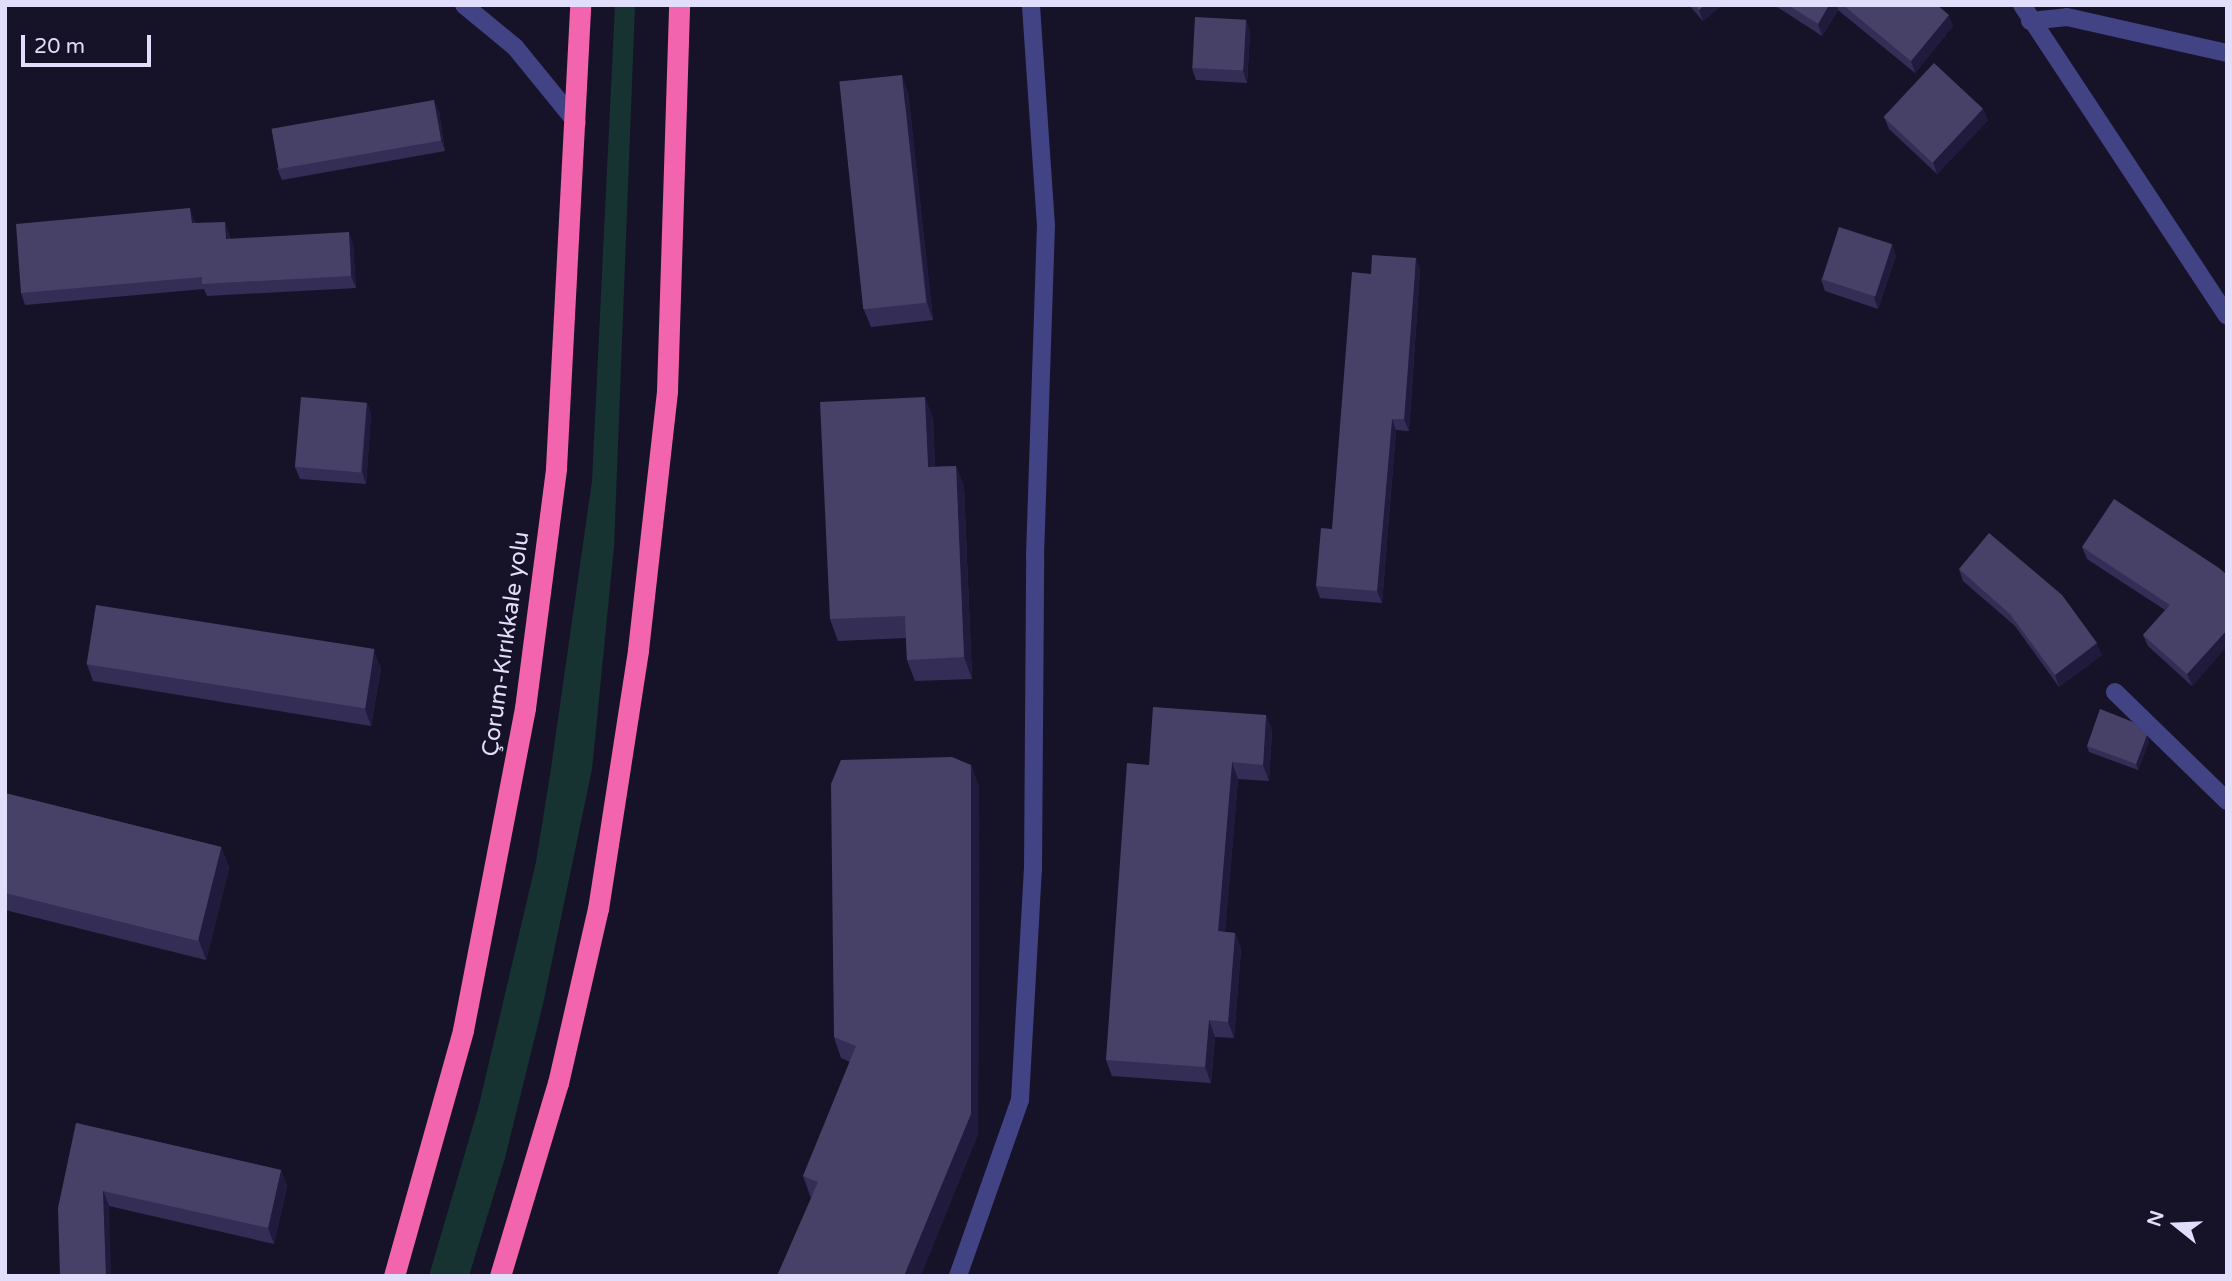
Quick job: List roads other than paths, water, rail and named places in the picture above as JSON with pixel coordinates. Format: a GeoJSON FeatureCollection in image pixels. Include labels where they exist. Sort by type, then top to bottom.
{"type":"FeatureCollection","features":[{"type":"Feature","properties":{"kind":"highway","name":"Çorum-Kırıkkale yolu"},"geometry":{"type":"LineString","coordinates":[[394,1276],[463,1030],[525,708],[556,468],[577,122],[580,5]]}},
{"type":"Feature","properties":{"kind":"highway"},"geometry":{"type":"LineString","coordinates":[[500,1276],[558,1083],[594,923],[638,650],[667,391],[679,5]]}},
{"type":"Feature","properties":{"kind":"street"},"geometry":{"type":"LineString","coordinates":[[464,5],[515,47],[577,122]]}},
{"type":"Feature","properties":{"kind":"street"},"geometry":{"type":"LineString","coordinates":[[958,1276],[1020,1100],[1033,870],[1035,556],[1046,226],[1031,5]]}},
{"type":"Feature","properties":{"kind":"street"},"geometry":{"type":"LineString","coordinates":[[2026,13],[2067,17],[2227,53]]}},
{"type":"Feature","properties":{"kind":"street"},"geometry":{"type":"LineString","coordinates":[[2026,13],[2227,316]]}},
{"type":"Feature","properties":{"kind":"street"},"geometry":{"type":"LineString","coordinates":[[2115,692],[2227,801]]}}]}
